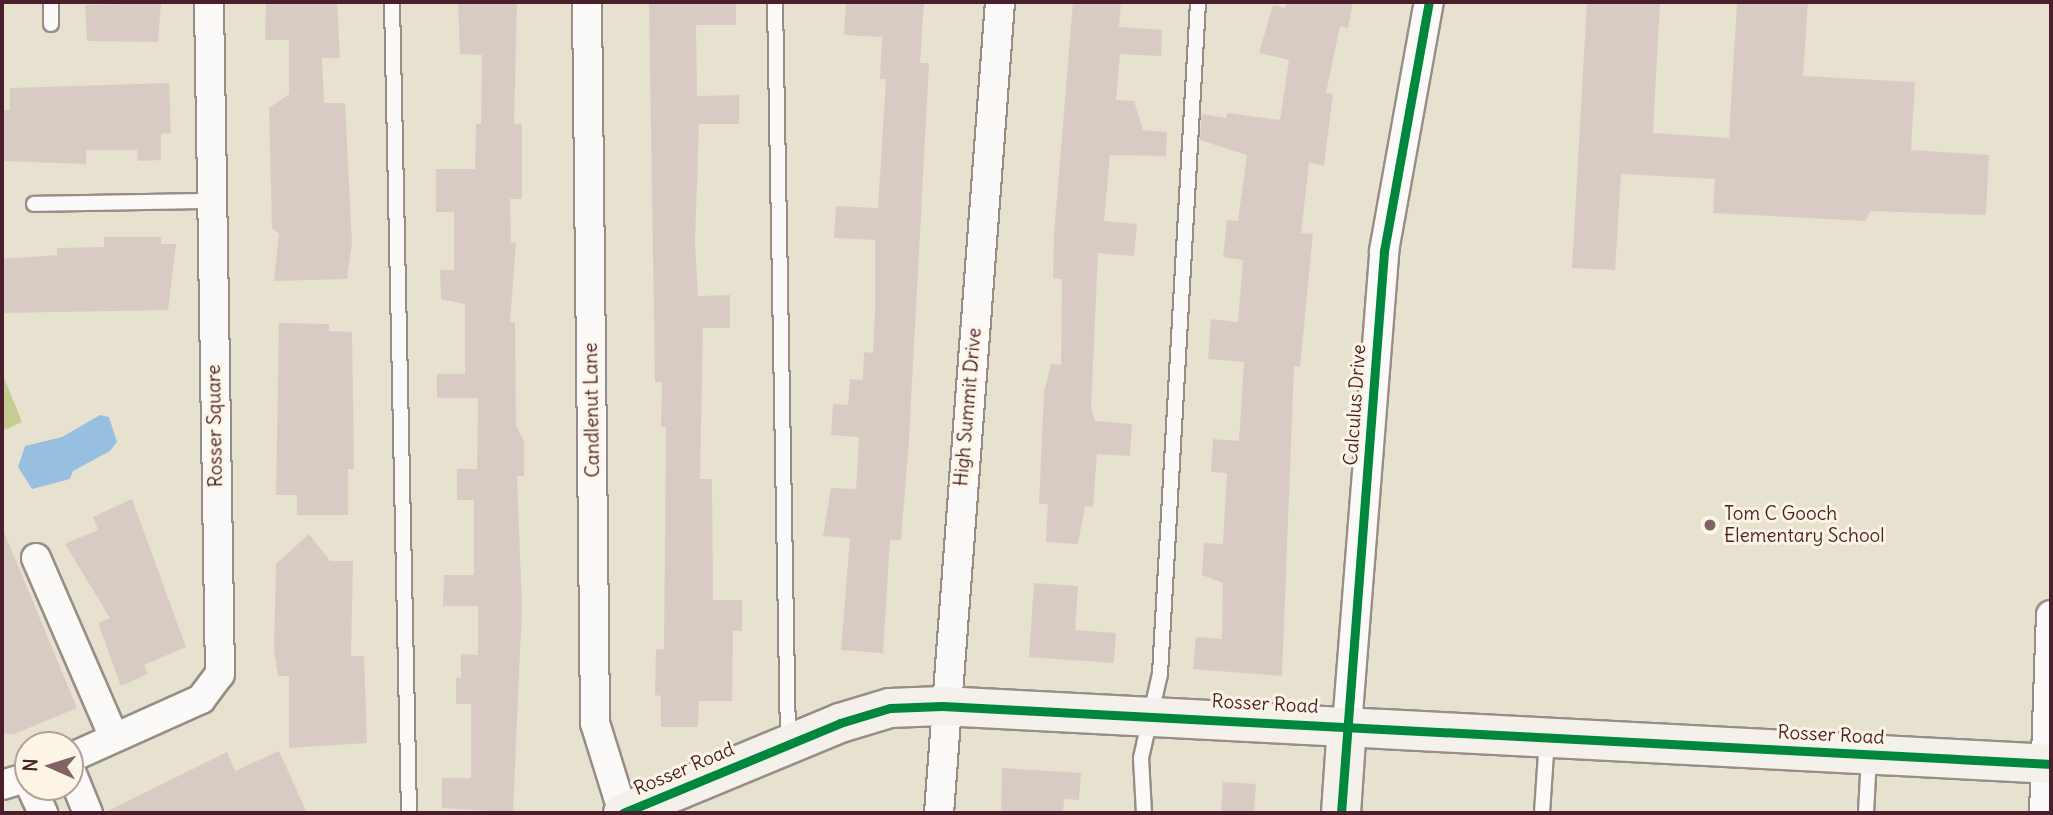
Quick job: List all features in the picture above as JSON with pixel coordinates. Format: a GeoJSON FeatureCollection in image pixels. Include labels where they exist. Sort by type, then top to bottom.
{"type":"FeatureCollection","features":[{"type":"Feature","properties":{"kind":"street","name":"Rosser Square"},"geometry":{"type":"LineString","coordinates":[[84,751],[201,699],[220,674],[209,2]]}},
{"type":"Feature","properties":{"kind":"street","name":"Candlenut Lane"},"geometry":{"type":"LineString","coordinates":[[587,2],[595,723],[623,813]]}},
{"type":"Feature","properties":{"kind":"street","name":"High Summit Drive"},"geometry":{"type":"LineString","coordinates":[[939,813],[942,706],[1000,2]]}},
{"type":"Feature","properties":{"kind":"street","name":"Calculus Drive"},"geometry":{"type":"LineString","coordinates":[[1340,813],[1384,251],[1429,2]]}},
{"type":"Feature","properties":{"kind":"street"},"geometry":{"type":"LineString","coordinates":[[36,558],[114,737]]}},
{"type":"Feature","properties":{"kind":"street"},"geometry":{"type":"LineString","coordinates":[[2045,813],[2049,763],[2051,615]]}},
{"type":"Feature","properties":{"kind":"street","name":"Rosser Road"},"geometry":{"type":"LineString","coordinates":[[623,813],[667,805],[788,743],[890,708],[942,706],[2049,763]]}},
{"type":"Feature","properties":{"kind":"lane"},"geometry":{"type":"LineString","coordinates":[[51,2],[51,24]]}},
{"type":"Feature","properties":{"kind":"lane"},"geometry":{"type":"LineString","coordinates":[[392,2],[409,813]]}},
{"type":"Feature","properties":{"kind":"lane"},"geometry":{"type":"LineString","coordinates":[[775,2],[788,743]]}},
{"type":"Feature","properties":{"kind":"lane"},"geometry":{"type":"LineString","coordinates":[[1144,813],[1141,758],[1160,674],[1198,2]]}},
{"type":"Feature","properties":{"kind":"lane"},"geometry":{"type":"LineString","coordinates":[[34,204],[211,201]]}},
{"type":"Feature","properties":{"kind":"lane"},"geometry":{"type":"LineString","coordinates":[[1542,813],[1547,738]]}},
{"type":"Feature","properties":{"kind":"lane"},"geometry":{"type":"LineString","coordinates":[[1866,813],[1869,755]]}},
{"type":"Feature","properties":{"kind":"green space"},"geometry":{"type":"Polygon","coordinates":[[[2,373],[22,422],[2,431],[2,373]]]}},
{"type":"Feature","properties":{"kind":"water"},"geometry":{"type":"Polygon","coordinates":[[[100,415],[109,417],[117,442],[110,451],[73,471],[70,479],[32,489],[18,467],[25,446],[62,437],[100,415]]]}},
{"type":"Feature","properties":{"kind":"building"},"geometry":{"type":"Polygon","coordinates":[[[266,2],[337,2],[340,58],[322,58],[324,103],[345,103],[352,243],[347,279],[274,281],[279,234],[272,228],[269,108],[289,94],[289,40],[265,40],[266,2]]]}},
{"type":"Feature","properties":{"kind":"building"},"geometry":{"type":"Polygon","coordinates":[[[458,2],[517,2],[514,124],[522,124],[522,199],[510,199],[511,243],[516,243],[510,322],[515,322],[516,425],[524,441],[524,476],[517,476],[522,607],[513,811],[502,812],[442,808],[442,778],[471,778],[471,704],[456,704],[456,678],[461,678],[461,654],[478,655],[478,606],[443,606],[444,575],[474,575],[474,500],[457,500],[457,469],[477,469],[478,398],[437,398],[437,374],[465,374],[465,304],[441,299],[440,270],[454,270],[454,212],[436,212],[436,169],[475,169],[476,124],[481,124],[482,55],[460,54],[458,2]]]}},
{"type":"Feature","properties":{"kind":"building"},"geometry":{"type":"Polygon","coordinates":[[[649,2],[736,2],[736,25],[696,25],[697,96],[739,95],[739,124],[699,124],[695,243],[698,296],[730,295],[730,328],[703,328],[700,479],[712,479],[713,600],[742,600],[742,631],[733,631],[732,701],[699,701],[698,727],[661,727],[661,696],[655,695],[656,649],[664,650],[666,427],[661,427],[662,382],[655,382],[649,2]]]}},
{"type":"Feature","properties":{"kind":"building"},"geometry":{"type":"Polygon","coordinates":[[[924,2],[920,63],[929,63],[909,440],[901,540],[890,540],[883,653],[841,650],[850,538],[823,536],[831,488],[856,489],[859,437],[831,435],[833,404],[848,405],[850,379],[863,380],[864,352],[873,353],[875,312],[875,240],[834,238],[836,206],[878,208],[886,79],[880,79],[882,37],[844,35],[846,4],[924,2]]]}},
{"type":"Feature","properties":{"kind":"building"},"geometry":{"type":"Polygon","coordinates":[[[1073,2],[1121,2],[1119,27],[1162,30],[1161,56],[1120,54],[1116,100],[1134,101],[1143,130],[1167,132],[1166,156],[1110,155],[1104,221],[1137,224],[1134,256],[1098,253],[1091,408],[1095,421],[1132,424],[1130,456],[1097,454],[1093,507],[1085,506],[1078,544],[1046,542],[1048,504],[1039,504],[1044,392],[1051,364],[1061,365],[1062,279],[1053,278],[1054,234],[1073,2]]]}},
{"type":"Feature","properties":{"kind":"building"},"geometry":{"type":"Polygon","coordinates":[[[1287,2],[1353,2],[1348,28],[1340,26],[1326,93],[1333,94],[1324,165],[1309,163],[1301,233],[1313,234],[1300,367],[1294,366],[1282,676],[1193,669],[1196,637],[1222,639],[1223,583],[1202,575],[1204,543],[1223,544],[1227,473],[1211,472],[1213,439],[1239,441],[1244,362],[1208,359],[1211,319],[1238,322],[1243,260],[1223,257],[1227,220],[1238,221],[1247,155],[1200,140],[1201,120],[1202,114],[1226,118],[1227,113],[1280,120],[1289,60],[1259,53],[1273,5],[1285,8],[1287,2]]]}},
{"type":"Feature","properties":{"kind":"building"},"geometry":{"type":"Polygon","coordinates":[[[1587,2],[1660,2],[1653,133],[1729,138],[1737,2],[1808,2],[1803,76],[1915,82],[1911,150],[1989,155],[1986,215],[1870,211],[1866,221],[1713,213],[1715,179],[1621,174],[1615,270],[1572,268],[1587,2]]]}},
{"type":"Feature","properties":{"kind":"building"},"geometry":{"type":"Polygon","coordinates":[[[161,3],[158,42],[87,41],[85,5],[161,3]]]}},
{"type":"Feature","properties":{"kind":"building"},"geometry":{"type":"Polygon","coordinates":[[[169,83],[171,133],[161,134],[161,160],[138,161],[137,150],[86,150],[86,164],[2,161],[2,110],[10,110],[10,88],[169,83]]]}},
{"type":"Feature","properties":{"kind":"building"},"geometry":{"type":"Polygon","coordinates":[[[104,237],[161,237],[161,244],[176,244],[168,310],[2,313],[2,259],[57,255],[57,248],[104,247],[104,237]]]}},
{"type":"Feature","properties":{"kind":"building"},"geometry":{"type":"Polygon","coordinates":[[[279,323],[329,324],[329,331],[352,332],[354,469],[348,469],[348,515],[297,515],[297,495],[276,495],[279,323]]]}},
{"type":"Feature","properties":{"kind":"building"},"geometry":{"type":"Polygon","coordinates":[[[132,499],[186,647],[144,665],[148,674],[121,686],[98,623],[110,618],[65,544],[98,530],[93,517],[132,499]]]}},
{"type":"Feature","properties":{"kind":"building"},"geometry":{"type":"Polygon","coordinates":[[[2,527],[77,708],[21,731],[14,731],[14,734],[2,733],[2,527]]]}},
{"type":"Feature","properties":{"kind":"building"},"geometry":{"type":"Polygon","coordinates":[[[309,534],[330,561],[353,561],[351,656],[364,656],[367,743],[289,748],[289,676],[278,676],[274,650],[276,564],[309,534]]]}},
{"type":"Feature","properties":{"kind":"building"},"geometry":{"type":"Polygon","coordinates":[[[1034,583],[1078,586],[1075,630],[1116,633],[1114,663],[1029,657],[1034,583]]]}},
{"type":"Feature","properties":{"kind":"building"},"geometry":{"type":"Polygon","coordinates":[[[279,751],[307,813],[104,813],[227,752],[235,771],[279,751]]]}},
{"type":"Feature","properties":{"kind":"building"},"geometry":{"type":"Polygon","coordinates":[[[1002,768],[1081,773],[1079,800],[1064,799],[1063,813],[1001,813],[1002,768]]]}},
{"type":"Feature","properties":{"kind":"building"},"geometry":{"type":"Polygon","coordinates":[[[1223,782],[1256,784],[1254,813],[1221,813],[1223,782]]]}},
{"type":"Feature","properties":{"kind":"cycle path"},"geometry":{"type":"LineString","coordinates":[[1341,813],[1384,251],[1429,2]]}},
{"type":"Feature","properties":{"kind":"cycle path"},"geometry":{"type":"LineString","coordinates":[[623,813],[840,723],[890,708],[942,706],[2051,764]]}},
{"type":"Feature","properties":{"kind":"place","name":"Tom C Gooch Elementary School"},"geometry":{"type":"Point","coordinates":[1710,525]}}]}
